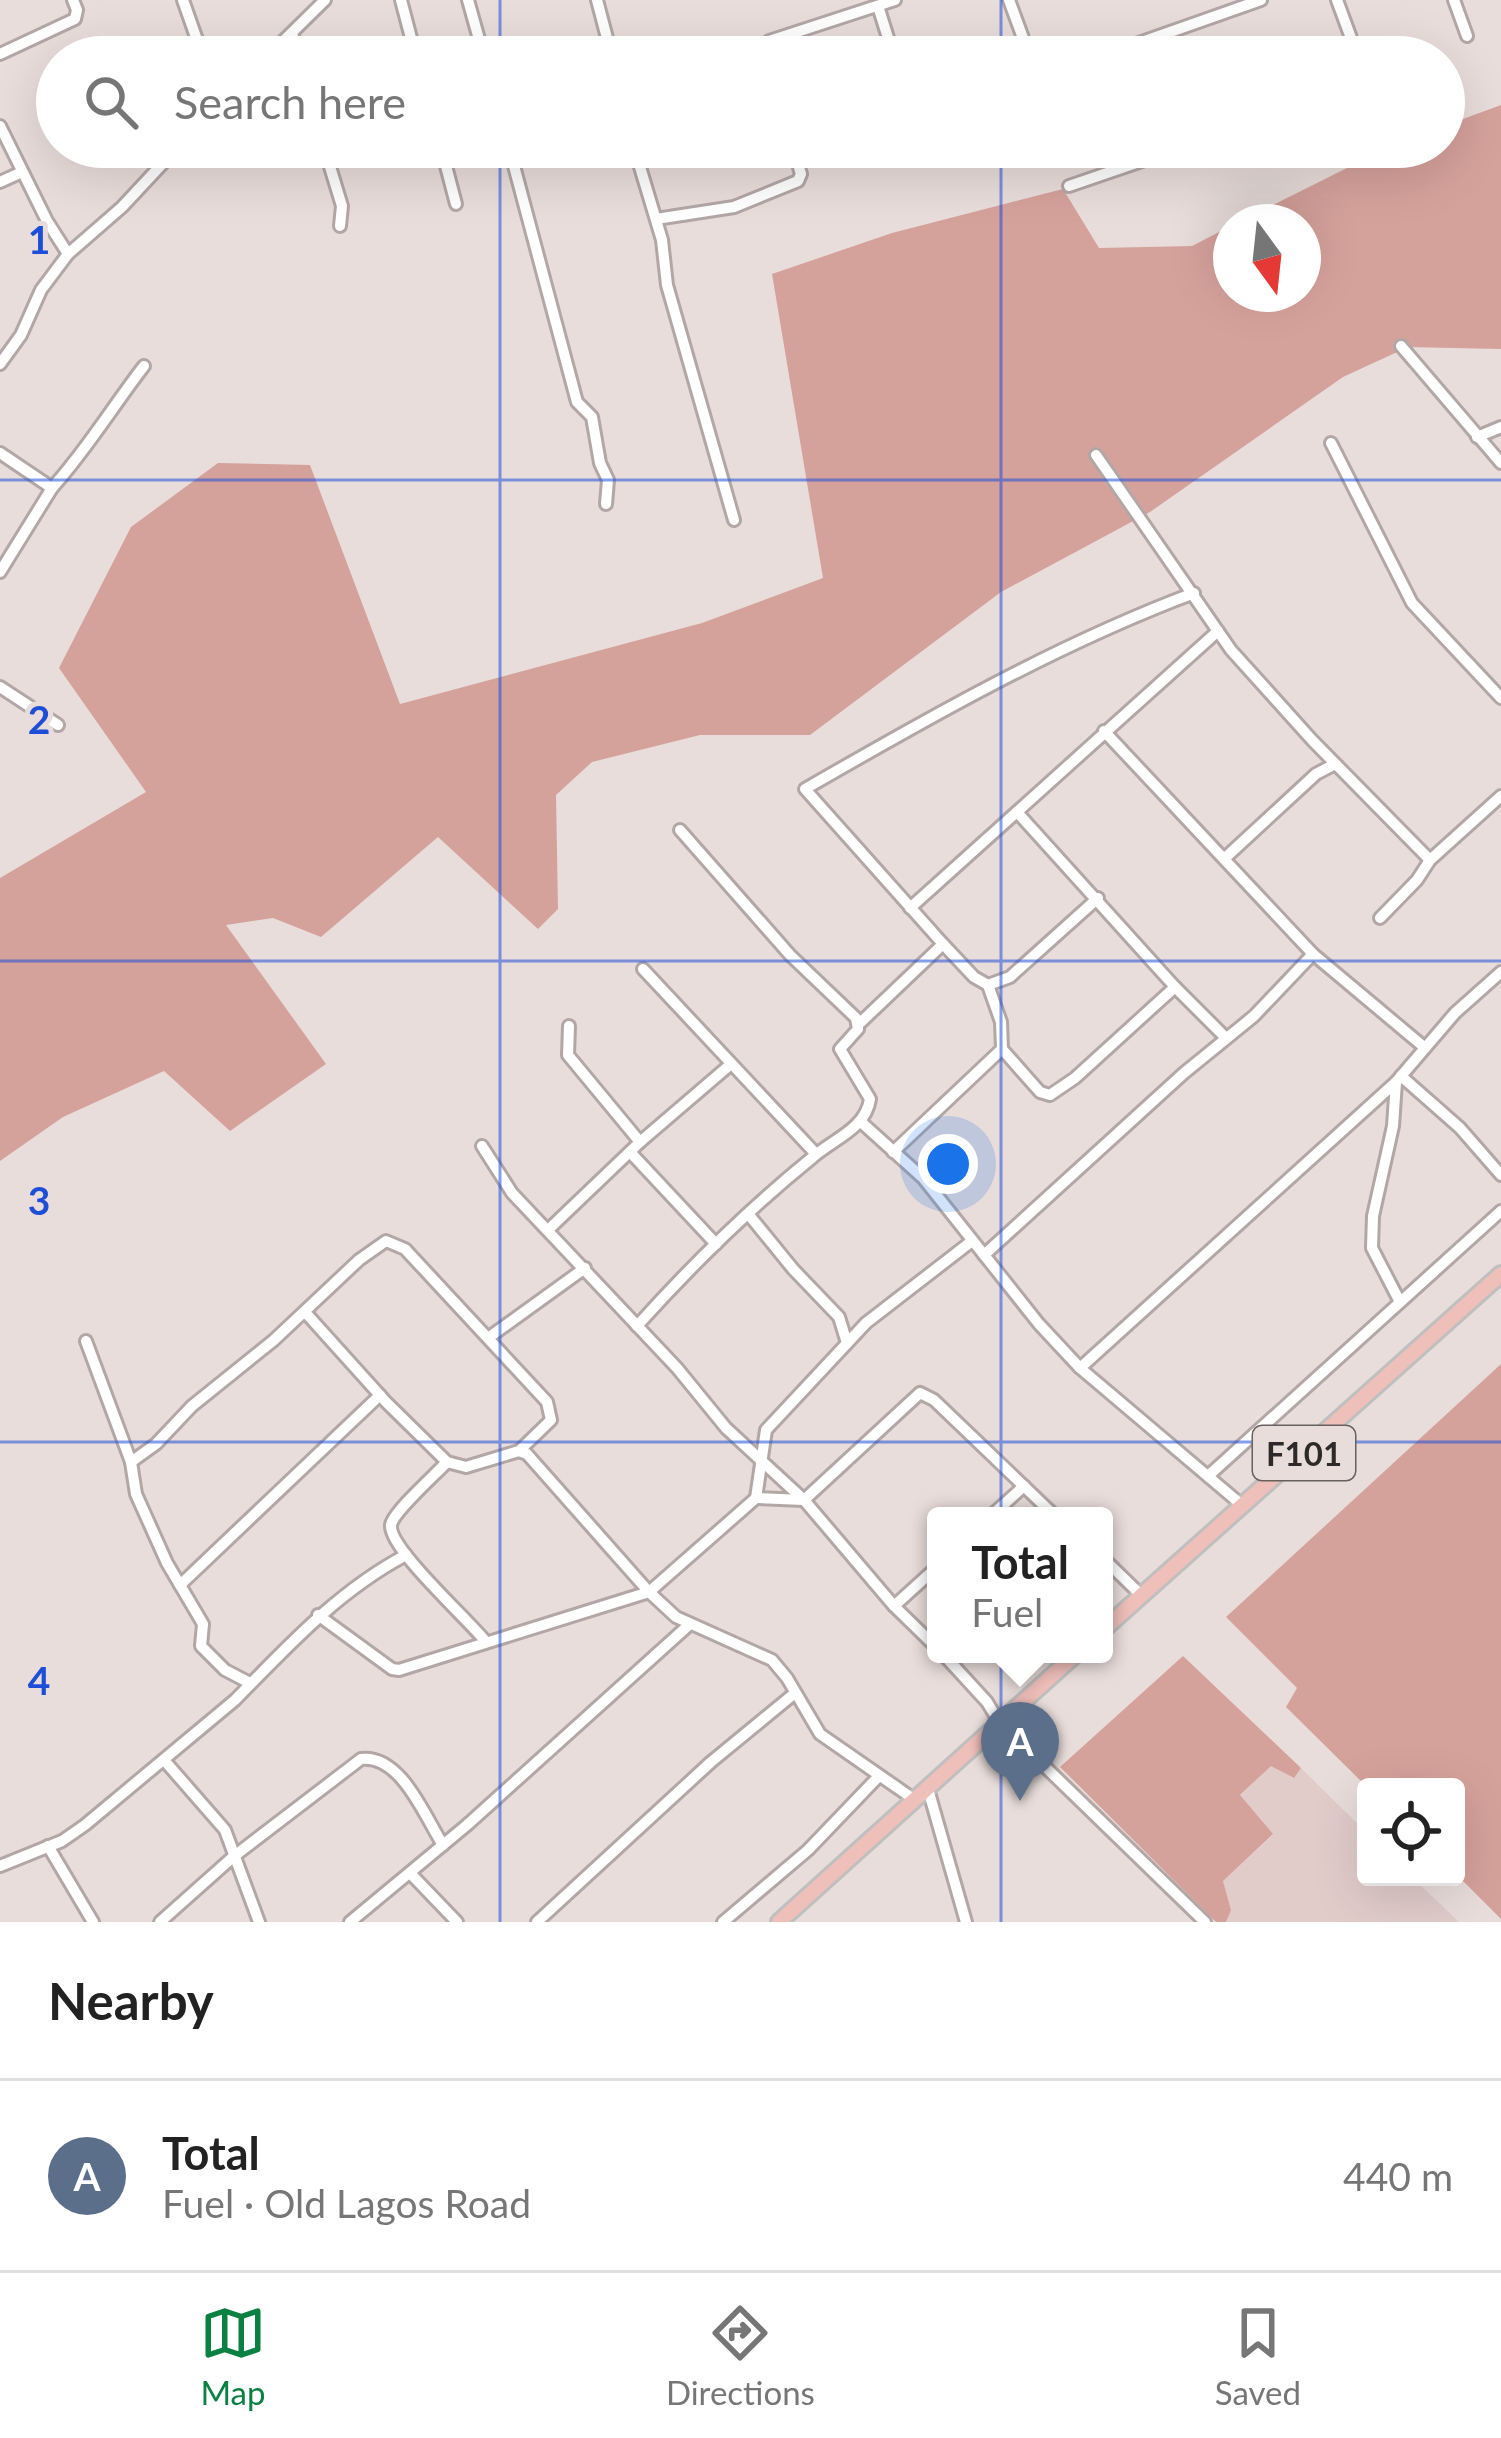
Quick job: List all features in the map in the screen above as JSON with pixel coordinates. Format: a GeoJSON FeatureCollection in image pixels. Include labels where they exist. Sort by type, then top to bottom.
{"type":"FeatureCollection","features":[{"type":"Feature","properties":{"kind":"main road","name":"F101"},"geometry":{"type":"LineString","coordinates":[[1113,1621],[1501,1274]]}},
{"type":"Feature","properties":{"kind":"main road"},"geometry":{"type":"LineString","coordinates":[[779,1922],[1066,1663]]}},
{"type":"Feature","properties":{"kind":"street"},"geometry":{"type":"LineString","coordinates":[[39,36],[75,19],[73,0]]}},
{"type":"Feature","properties":{"kind":"street"},"geometry":{"type":"LineString","coordinates":[[183,0],[196,36]]}},
{"type":"Feature","properties":{"kind":"street"},"geometry":{"type":"LineString","coordinates":[[289,36],[310,6],[325,0]]}},
{"type":"Feature","properties":{"kind":"street"},"geometry":{"type":"LineString","coordinates":[[401,0],[410,36]]}},
{"type":"Feature","properties":{"kind":"street"},"geometry":{"type":"LineString","coordinates":[[468,0],[478,36]]}},
{"type":"Feature","properties":{"kind":"street"},"geometry":{"type":"LineString","coordinates":[[597,0],[606,36]]}},
{"type":"Feature","properties":{"kind":"street"},"geometry":{"type":"LineString","coordinates":[[783,36],[895,0]]}},
{"type":"Feature","properties":{"kind":"street"},"geometry":{"type":"LineString","coordinates":[[1009,0],[1022,36]]}},
{"type":"Feature","properties":{"kind":"street"},"geometry":{"type":"LineString","coordinates":[[1159,36],[1261,0]]}},
{"type":"Feature","properties":{"kind":"street"},"geometry":{"type":"LineString","coordinates":[[1336,0],[1350,36]]}},
{"type":"Feature","properties":{"kind":"street"},"geometry":{"type":"LineString","coordinates":[[1454,0],[1467,36]]}},
{"type":"Feature","properties":{"kind":"street"},"geometry":{"type":"LineString","coordinates":[[870,5],[884,36]]}},
{"type":"Feature","properties":{"kind":"street"},"geometry":{"type":"LineString","coordinates":[[0,54],[36,37]]}},
{"type":"Feature","properties":{"kind":"street"},"geometry":{"type":"LineString","coordinates":[[0,126],[68,254]]}},
{"type":"Feature","properties":{"kind":"street"},"geometry":{"type":"LineString","coordinates":[[0,364],[21,334],[41,290],[68,254],[158,168]]}},
{"type":"Feature","properties":{"kind":"street"},"geometry":{"type":"LineString","coordinates":[[330,168],[342,206],[340,226]]}},
{"type":"Feature","properties":{"kind":"street"},"geometry":{"type":"LineString","coordinates":[[447,168],[456,204]]}},
{"type":"Feature","properties":{"kind":"street"},"geometry":{"type":"LineString","coordinates":[[515,168],[577,402],[592,417],[609,486],[606,504]]}},
{"type":"Feature","properties":{"kind":"street"},"geometry":{"type":"LineString","coordinates":[[640,168],[656,219],[667,285],[734,520]]}},
{"type":"Feature","properties":{"kind":"street"},"geometry":{"type":"LineString","coordinates":[[656,219],[734,206],[798,181],[799,168]]}},
{"type":"Feature","properties":{"kind":"street"},"geometry":{"type":"LineString","coordinates":[[1069,186],[1122,168]]}},
{"type":"Feature","properties":{"kind":"street"},"geometry":{"type":"LineString","coordinates":[[0,182],[22,172]]}},
{"type":"Feature","properties":{"kind":"street"},"geometry":{"type":"LineString","coordinates":[[1400,346],[1501,463]]}},
{"type":"Feature","properties":{"kind":"street"},"geometry":{"type":"LineString","coordinates":[[0,572],[52,488],[74,465],[90,435],[144,366]]}},
{"type":"Feature","properties":{"kind":"street"},"geometry":{"type":"LineString","coordinates":[[1477,437],[1501,427]]}},
{"type":"Feature","properties":{"kind":"street"},"geometry":{"type":"LineString","coordinates":[[1331,443],[1412,602],[1501,698]]}},
{"type":"Feature","properties":{"kind":"street"},"geometry":{"type":"LineString","coordinates":[[0,453],[52,488]]}},
{"type":"Feature","properties":{"kind":"street"},"geometry":{"type":"LineString","coordinates":[[1096,455],[1218,631],[1335,764],[1430,860]]}},
{"type":"Feature","properties":{"kind":"street"},"geometry":{"type":"LineString","coordinates":[[1174,987],[1075,1078],[1050,1095],[1040,1092],[1002,1049],[1001,1022],[988,986],[910,908],[806,789],[1006,677],[1194,593]]}},
{"type":"Feature","properties":{"kind":"street"},"geometry":{"type":"LineString","coordinates":[[910,908],[1218,631]]}},
{"type":"Feature","properties":{"kind":"street"},"geometry":{"type":"LineString","coordinates":[[0,687],[58,725]]}},
{"type":"Feature","properties":{"kind":"street"},"geometry":{"type":"LineString","coordinates":[[1104,731],[1313,955],[1424,1047]]}},
{"type":"Feature","properties":{"kind":"street"},"geometry":{"type":"LineString","coordinates":[[1225,858],[1316,774],[1335,764]]}},
{"type":"Feature","properties":{"kind":"street"},"geometry":{"type":"LineString","coordinates":[[1380,918],[1418,880],[1430,860],[1501,796]]}},
{"type":"Feature","properties":{"kind":"street"},"geometry":{"type":"LineString","coordinates":[[1017,812],[1226,1038]]}},
{"type":"Feature","properties":{"kind":"street"},"geometry":{"type":"LineString","coordinates":[[680,830],[790,955],[859,1024]]}},
{"type":"Feature","properties":{"kind":"street"},"geometry":{"type":"LineString","coordinates":[[988,986],[1010,977],[1098,898]]}},
{"type":"Feature","properties":{"kind":"street"},"geometry":{"type":"LineString","coordinates":[[637,1326],[716,1244],[816,1154],[861,1122],[870,1099],[840,1049],[859,1024],[944,944]]}},
{"type":"Feature","properties":{"kind":"street"},"geometry":{"type":"LineString","coordinates":[[983,1255],[1271,1000],[1313,955]]}},
{"type":"Feature","properties":{"kind":"street"},"geometry":{"type":"LineString","coordinates":[[643,969],[816,1154]]}},
{"type":"Feature","properties":{"kind":"street"},"geometry":{"type":"LineString","coordinates":[[1080,1368],[1398,1079],[1501,972]]}},
{"type":"Feature","properties":{"kind":"street"},"geometry":{"type":"LineString","coordinates":[[569,1026],[568,1055],[640,1142]]}},
{"type":"Feature","properties":{"kind":"street"},"geometry":{"type":"LineString","coordinates":[[893,1152],[1002,1049]]}},
{"type":"Feature","properties":{"kind":"street"},"geometry":{"type":"LineString","coordinates":[[550,1229],[640,1142],[731,1064]]}},
{"type":"Feature","properties":{"kind":"street"},"geometry":{"type":"LineString","coordinates":[[1398,1079],[1460,1128],[1501,1175]]}},
{"type":"Feature","properties":{"kind":"street"},"geometry":{"type":"LineString","coordinates":[[1398,1079],[1373,1216],[1372,1248],[1400,1302]]}},
{"type":"Feature","properties":{"kind":"street"},"geometry":{"type":"LineString","coordinates":[[861,1122],[923,1178],[1080,1368],[1243,1506]]}},
{"type":"Feature","properties":{"kind":"street"},"geometry":{"type":"LineString","coordinates":[[482,1147],[512,1193],[550,1229],[726,1428],[804,1500],[927,1638]]}},
{"type":"Feature","properties":{"kind":"street"},"geometry":{"type":"LineString","coordinates":[[630,1152],[716,1244]]}},
{"type":"Feature","properties":{"kind":"street"},"geometry":{"type":"LineString","coordinates":[[1208,1476],[1501,1211]]}},
{"type":"Feature","properties":{"kind":"street"},"geometry":{"type":"LineString","coordinates":[[749,1214],[839,1317],[847,1343]]}},
{"type":"Feature","properties":{"kind":"street"},"geometry":{"type":"LineString","coordinates":[[131,1462],[358,1260],[386,1241],[417,1262],[488,1338],[552,1410],[551,1420],[519,1451],[466,1466],[447,1462],[304,1312]]}},
{"type":"Feature","properties":{"kind":"street"},"geometry":{"type":"LineString","coordinates":[[318,1615],[399,1670],[649,1592],[755,1498],[766,1430],[866,1323],[972,1241]]}},
{"type":"Feature","properties":{"kind":"street"},"geometry":{"type":"LineString","coordinates":[[488,1338],[585,1268]]}},
{"type":"Feature","properties":{"kind":"street"},"geometry":{"type":"LineString","coordinates":[[839,1317],[866,1323]]}},
{"type":"Feature","properties":{"kind":"street"},"geometry":{"type":"LineString","coordinates":[[86,1341],[131,1462],[136,1494],[203,1624],[205,1652],[248,1682]]}},
{"type":"Feature","properties":{"kind":"street"},"geometry":{"type":"LineString","coordinates":[[755,1498],[804,1500],[920,1394],[934,1400],[1046,1507]]}},
{"type":"Feature","properties":{"kind":"street"},"geometry":{"type":"LineString","coordinates":[[180,1585],[380,1395]]}},
{"type":"Feature","properties":{"kind":"street"},"geometry":{"type":"LineString","coordinates":[[519,1451],[527,1454],[676,1617],[772,1660],[820,1734],[878,1777],[921,1794],[966,1922]]}},
{"type":"Feature","properties":{"kind":"street"},"geometry":{"type":"LineString","coordinates":[[447,1462],[391,1524],[392,1532],[406,1555],[486,1642]]}},
{"type":"Feature","properties":{"kind":"street"},"geometry":{"type":"LineString","coordinates":[[1001,1507],[1024,1486]]}},
{"type":"Feature","properties":{"kind":"street"},"geometry":{"type":"LineString","coordinates":[[0,1866],[85,1825],[226,1708],[318,1615],[406,1555]]}},
{"type":"Feature","properties":{"kind":"street"},"geometry":{"type":"LineString","coordinates":[[1113,1568],[1142,1596]]}},
{"type":"Feature","properties":{"kind":"street"},"geometry":{"type":"LineString","coordinates":[[894,1606],[927,1576]]}},
{"type":"Feature","properties":{"kind":"street"},"geometry":{"type":"LineString","coordinates":[[350,1922],[690,1624]]}},
{"type":"Feature","properties":{"kind":"street"},"geometry":{"type":"LineString","coordinates":[[951,1663],[999,1722],[1205,1922]]}},
{"type":"Feature","properties":{"kind":"street"},"geometry":{"type":"LineString","coordinates":[[537,1922],[711,1762],[795,1693]]}},
{"type":"Feature","properties":{"kind":"street"},"geometry":{"type":"LineString","coordinates":[[160,1922],[233,1857],[353,1764],[372,1757],[384,1762],[405,1784],[443,1845]]}},
{"type":"Feature","properties":{"kind":"street"},"geometry":{"type":"LineString","coordinates":[[164,1760],[225,1830],[259,1922]]}},
{"type":"Feature","properties":{"kind":"street"},"geometry":{"type":"LineString","coordinates":[[723,1922],[808,1850],[878,1777]]}},
{"type":"Feature","properties":{"kind":"street"},"geometry":{"type":"LineString","coordinates":[[48,1846],[93,1922]]}},
{"type":"Feature","properties":{"kind":"street"},"geometry":{"type":"LineString","coordinates":[[410,1873],[457,1922]]}},
{"type":"Feature","properties":{"kind":"shaded area"},"geometry":{"type":"Polygon","coordinates":[[[1501,105],[1501,349],[1408,347],[1343,377],[1150,512],[1001,592],[810,735],[700,735],[592,762],[556,795],[558,909],[538,929],[438,837],[321,937],[273,918],[226,925],[326,1064],[230,1131],[164,1071],[63,1117],[0,1161],[0,878],[146,792],[59,668],[131,527],[218,463],[310,465],[400,704],[702,623],[823,578],[772,274],[892,233],[1063,189],[1099,248],[1192,246],[1213,235],[1213,312],[1321,312],[1321,204],[1275,204],[1347,168],[1465,168],[1465,118],[1501,105]]]}},
{"type":"Feature","properties":{"kind":"shaded area"},"geometry":{"type":"Polygon","coordinates":[[[1501,1364],[1501,1919],[1465,1883],[1465,1778],[1358,1778],[1286,1707],[1297,1688],[1226,1617],[1501,1364]]]}},
{"type":"Feature","properties":{"kind":"shaded area"},"geometry":{"type":"Polygon","coordinates":[[[1183,1656],[1301,1768],[1294,1778],[1271,1766],[1240,1795],[1273,1834],[1223,1881],[1231,1910],[1226,1922],[1216,1922],[1060,1767],[1183,1656]]]}},
{"type":"Feature","properties":{"kind":"shaded area"},"geometry":{"type":"Polygon","coordinates":[[[1271,1765],[1293,1778],[1301,1768],[1357,1823],[1357,1886],[1421,1886],[1459,1922],[1226,1922],[1231,1910],[1223,1881],[1273,1835],[1240,1796],[1271,1765]]]}},
{"type":"Feature","properties":{"kind":"place","name":"Total"},"geometry":{"type":"Point","coordinates":[1020,1801]}}]}
